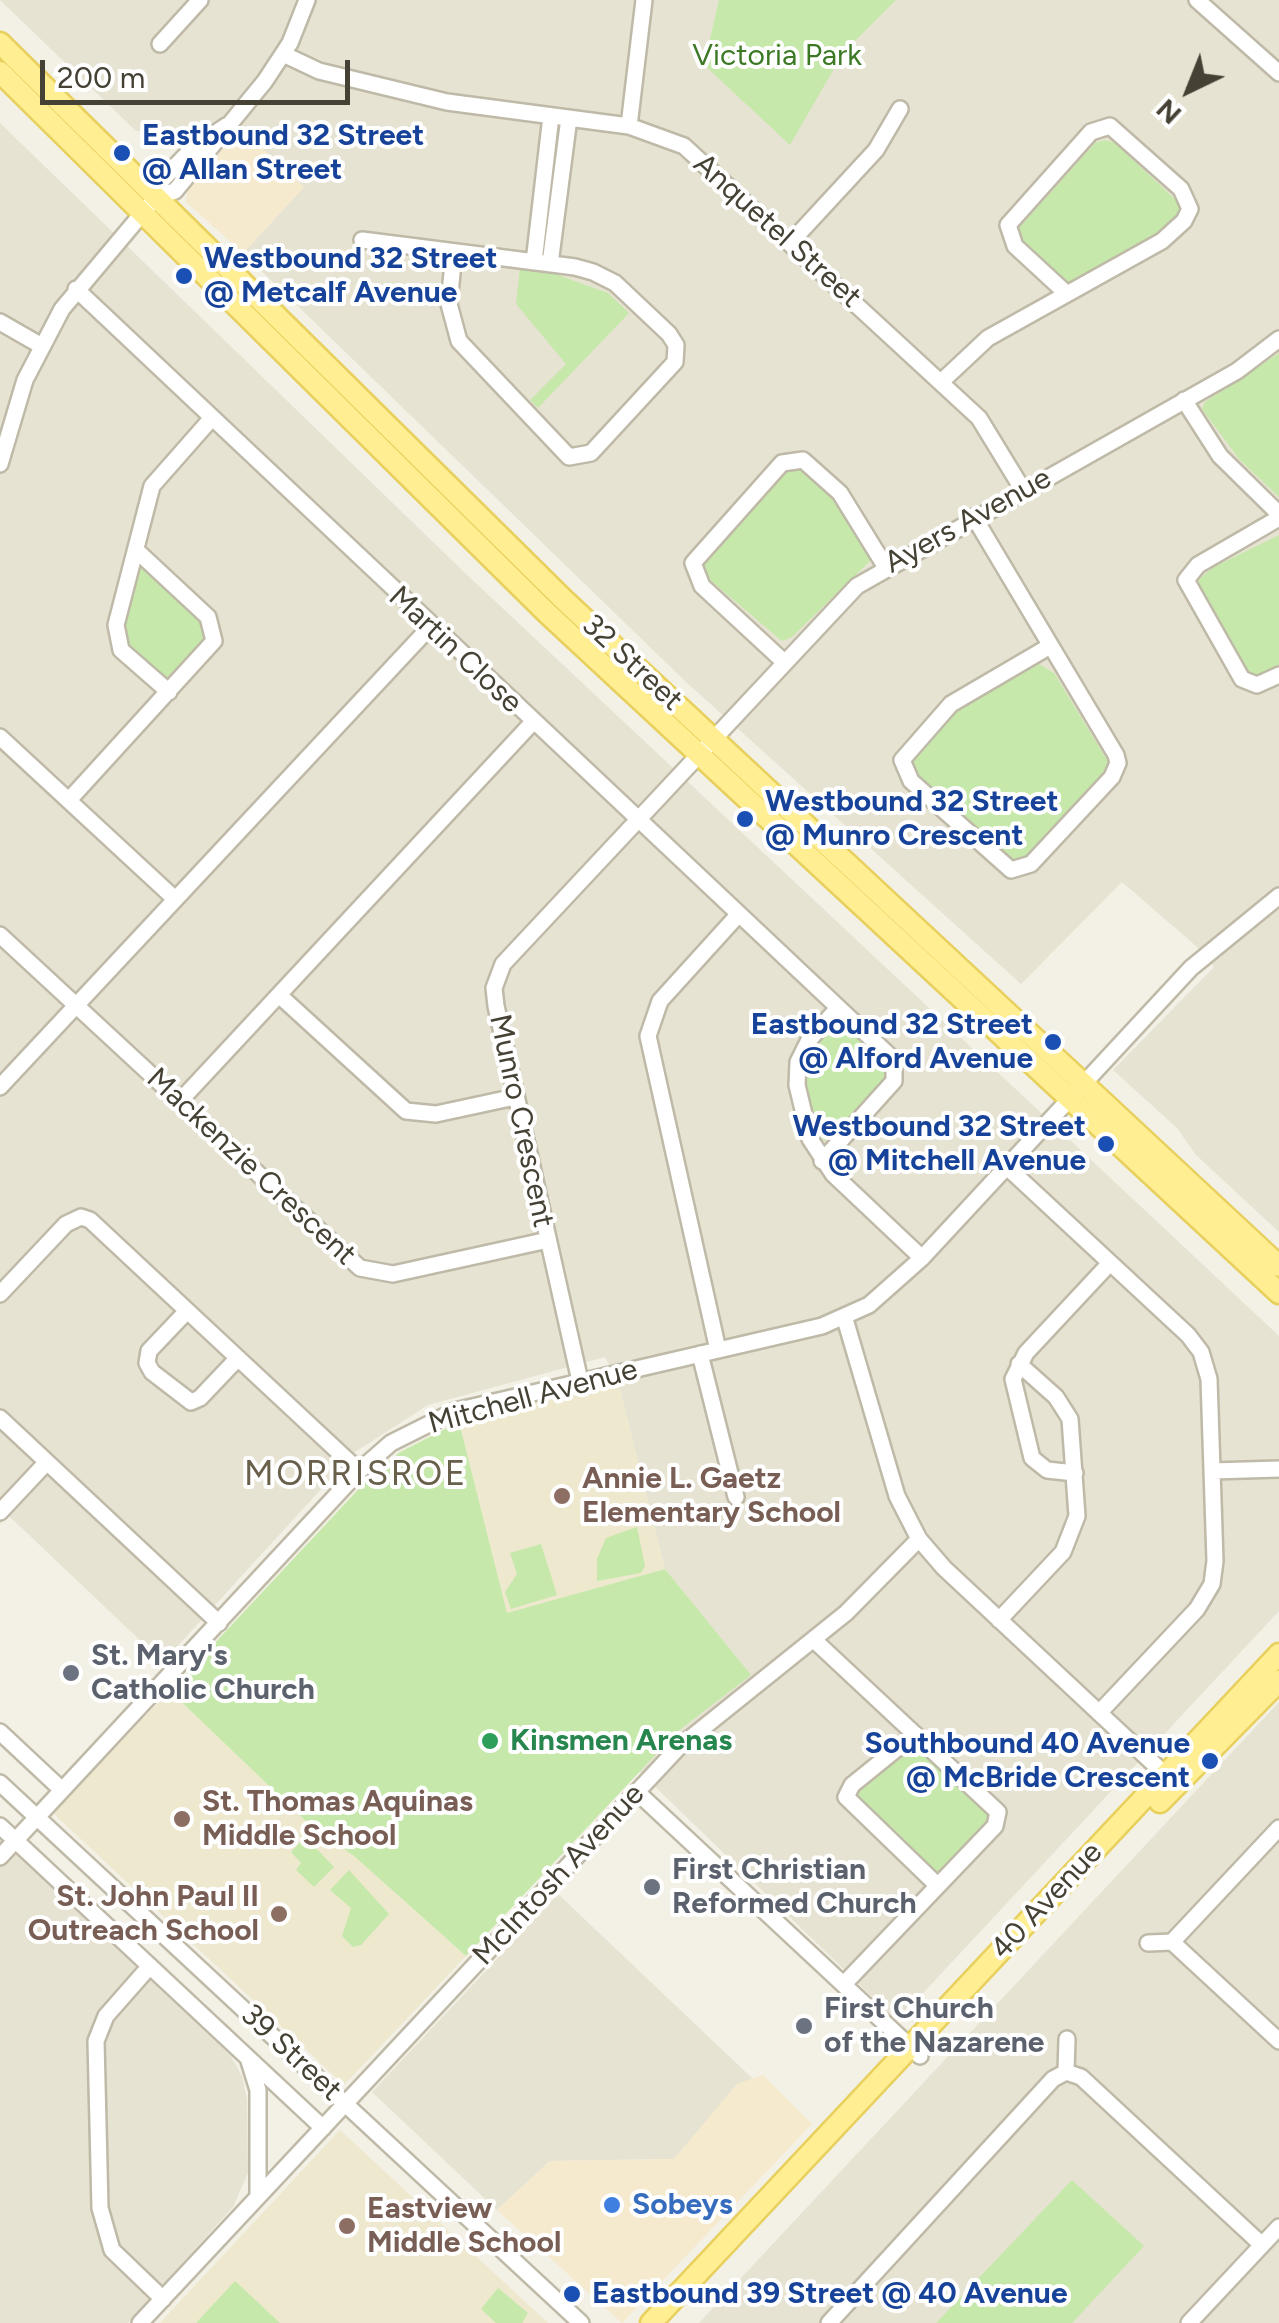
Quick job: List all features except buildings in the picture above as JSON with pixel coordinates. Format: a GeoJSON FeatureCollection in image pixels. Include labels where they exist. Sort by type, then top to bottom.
{"type":"FeatureCollection","features":[{"type":"Feature","properties":{"kind":"main road","name":"32 Street"},"geometry":{"type":"LineString","coordinates":[[0,43],[550,586],[712,737],[1279,1293]]}},
{"type":"Feature","properties":{"kind":"main road","name":"32 Street"},"geometry":{"type":"LineString","coordinates":[[0,72],[696,754],[1279,1266]]}},
{"type":"Feature","properties":{"kind":"main road","name":"40 Avenue"},"geometry":{"type":"LineString","coordinates":[[668,2323],[1171,1780],[1279,1654]]}},
{"type":"Feature","properties":{"kind":"main road","name":"40 Avenue"},"geometry":{"type":"LineString","coordinates":[[1171,1780],[1279,1681]]}},
{"type":"Feature","properties":{"kind":"main road","name":"40 Avenue"},"geometry":{"type":"LineString","coordinates":[[651,2323],[916,2051]]}},
{"type":"Feature","properties":{"kind":"street"},"geometry":{"type":"LineString","coordinates":[[160,44],[200,0]]}},
{"type":"Feature","properties":{"kind":"street"},"geometry":{"type":"LineString","coordinates":[[0,464],[18,398],[40,345],[76,289],[156,197],[175,191],[284,54],[307,0]]}},
{"type":"Feature","properties":{"kind":"street"},"geometry":{"type":"LineString","coordinates":[[630,126],[644,0]]}},
{"type":"Feature","properties":{"kind":"street"},"geometry":{"type":"LineString","coordinates":[[1197,0],[1279,74]]}},
{"type":"Feature","properties":{"kind":"street","name":"Anquetel Street"},"geometry":{"type":"LineString","coordinates":[[284,54],[319,71],[447,102],[630,126],[658,134],[693,153],[989,430],[1023,490]]}},
{"type":"Feature","properties":{"kind":"street"},"geometry":{"type":"LineString","coordinates":[[790,242],[876,150],[900,109]]}},
{"type":"Feature","properties":{"kind":"street"},"geometry":{"type":"LineString","coordinates":[[542,263],[542,191],[551,116]]}},
{"type":"Feature","properties":{"kind":"street"},"geometry":{"type":"LineString","coordinates":[[542,263],[560,192],[568,118]]}},
{"type":"Feature","properties":{"kind":"street"},"geometry":{"type":"LineString","coordinates":[[941,382],[988,338],[1169,236],[1190,209],[1181,189],[1110,126],[1091,132],[1008,225],[1015,246],[1066,293]]}},
{"type":"Feature","properties":{"kind":"street"},"geometry":{"type":"LineString","coordinates":[[542,191],[560,192]]}},
{"type":"Feature","properties":{"kind":"street"},"geometry":{"type":"LineString","coordinates":[[362,240],[542,263],[584,269],[615,284],[669,334],[677,351],[670,370],[591,453],[580,458],[560,450],[459,341],[449,304],[454,252]]}},
{"type":"Feature","properties":{"kind":"street","name":"Martin Close"},"geometry":{"type":"LineString","coordinates":[[76,289],[532,723],[888,1053],[896,1071],[890,1087],[822,1161]]}},
{"type":"Feature","properties":{"kind":"street"},"geometry":{"type":"LineString","coordinates":[[0,322],[40,345]]}},
{"type":"Feature","properties":{"kind":"street","name":"Ayers Avenue"},"geometry":{"type":"LineString","coordinates":[[696,754],[846,596],[886,566],[1237,371],[1279,339]]}},
{"type":"Feature","properties":{"kind":"street"},"geometry":{"type":"LineString","coordinates":[[1184,400],[1220,456],[1279,516],[1198,565],[1186,580],[1242,680],[1258,685],[1279,675]]}},
{"type":"Feature","properties":{"kind":"street"},"geometry":{"type":"LineString","coordinates":[[169,692],[127,656],[116,638],[152,486],[211,419]]}},
{"type":"Feature","properties":{"kind":"street"},"geometry":{"type":"LineString","coordinates":[[783,660],[702,586],[693,570],[700,550],[782,463],[803,460],[840,493],[886,566]]}},
{"type":"Feature","properties":{"kind":"street"},"geometry":{"type":"LineString","coordinates":[[974,517],[1050,646],[1118,763],[1112,777],[1031,864],[1011,870],[911,780],[902,760],[951,704],[1050,646]]}},
{"type":"Feature","properties":{"kind":"street"},"geometry":{"type":"LineString","coordinates":[[69,800],[211,647],[214,630],[208,618],[136,550]]}},
{"type":"Feature","properties":{"kind":"street"},"geometry":{"type":"LineString","coordinates":[[0,1088],[430,627]]}},
{"type":"Feature","properties":{"kind":"street"},"geometry":{"type":"LineString","coordinates":[[179,1102],[532,723]]}},
{"type":"Feature","properties":{"kind":"street"},"geometry":{"type":"LineString","coordinates":[[0,736],[175,899]]}},
{"type":"Feature","properties":{"kind":"street","name":"Munro Crescent"},"geometry":{"type":"LineString","coordinates":[[580,1381],[496,1006],[499,970],[696,754]]}},
{"type":"Feature","properties":{"kind":"street","name":"Mitchell Avenue"},"geometry":{"type":"LineString","coordinates":[[0,1856],[360,1471],[404,1434],[444,1414],[844,1319],[882,1296],[1008,1167],[1191,968],[1279,896]]}},
{"type":"Feature","properties":{"kind":"street"},"geometry":{"type":"LineString","coordinates":[[718,1350],[648,1036],[651,1018],[665,994],[738,915]]}},
{"type":"Feature","properties":{"kind":"street","name":"Mackenzie Crescent"},"geometry":{"type":"LineString","coordinates":[[0,935],[347,1258],[369,1272],[393,1274],[548,1240]]}},
{"type":"Feature","properties":{"kind":"street"},"geometry":{"type":"LineString","coordinates":[[279,995],[406,1111],[436,1114],[516,1097]]}},
{"type":"Feature","properties":{"kind":"street"},"geometry":{"type":"LineString","coordinates":[[838,1008],[809,1040],[796,1068],[808,1131],[822,1161],[922,1258]]}},
{"type":"Feature","properties":{"kind":"street"},"geometry":{"type":"LineString","coordinates":[[1008,1167],[1201,1352],[1209,1379],[1215,1568],[1208,1593],[1099,1713]]}},
{"type":"Feature","properties":{"kind":"street"},"geometry":{"type":"LineString","coordinates":[[0,1294],[66,1224],[81,1217],[96,1224],[360,1471]]}},
{"type":"Feature","properties":{"kind":"street"},"geometry":{"type":"LineString","coordinates":[[1076,1473],[1048,1470],[1032,1458],[1013,1390],[1019,1364],[1110,1262]]}},
{"type":"Feature","properties":{"kind":"street"},"geometry":{"type":"LineString","coordinates":[[187,1310],[148,1355],[149,1368],[166,1385],[181,1399],[195,1401],[238,1358]]}},
{"type":"Feature","properties":{"kind":"street"},"geometry":{"type":"LineString","coordinates":[[844,1319],[897,1496],[919,1540],[1171,1780]]}},
{"type":"Feature","properties":{"kind":"street"},"geometry":{"type":"LineString","coordinates":[[700,1354],[736,1498]]}},
{"type":"Feature","properties":{"kind":"street"},"geometry":{"type":"LineString","coordinates":[[999,1620],[1072,1536],[1076,1473],[1073,1430],[1065,1409],[1019,1364]]}},
{"type":"Feature","properties":{"kind":"street"},"geometry":{"type":"LineString","coordinates":[[0,1418],[219,1623]]}},
{"type":"Feature","properties":{"kind":"street"},"geometry":{"type":"LineString","coordinates":[[0,1512],[47,1462]]}},
{"type":"Feature","properties":{"kind":"street"},"geometry":{"type":"LineString","coordinates":[[1212,1471],[1279,1469]]}},
{"type":"Feature","properties":{"kind":"street","name":"McIntosh Avenue"},"geometry":{"type":"LineString","coordinates":[[140,2323],[689,1737],[814,1640],[919,1540]]}},
{"type":"Feature","properties":{"kind":"street"},"geometry":{"type":"LineString","coordinates":[[814,1640],[998,1812],[994,1826],[844,1984]]}},
{"type":"Feature","properties":{"kind":"street"},"geometry":{"type":"LineString","coordinates":[[0,1732],[62,1790]]}},
{"type":"Feature","properties":{"kind":"street"},"geometry":{"type":"LineString","coordinates":[[915,1734],[852,1784],[846,1797],[937,1885]]}},
{"type":"Feature","properties":{"kind":"street","name":"39 Street"},"geometry":{"type":"LineString","coordinates":[[0,1782],[581,2323]]}},
{"type":"Feature","properties":{"kind":"street"},"geometry":{"type":"LineString","coordinates":[[636,1792],[916,2051]]}},
{"type":"Feature","properties":{"kind":"street","name":"39 Street"},"geometry":{"type":"LineString","coordinates":[[0,1826],[323,2128]]}},
{"type":"Feature","properties":{"kind":"street"},"geometry":{"type":"LineString","coordinates":[[1148,1943],[1172,1942],[1279,1828]]}},
{"type":"Feature","properties":{"kind":"street"},"geometry":{"type":"LineString","coordinates":[[1172,1942],[1279,2041]]}},
{"type":"Feature","properties":{"kind":"street"},"geometry":{"type":"LineString","coordinates":[[150,1966],[106,2016],[96,2041],[99,2190],[101,2221],[112,2250],[163,2299]]}},
{"type":"Feature","properties":{"kind":"street"},"geometry":{"type":"LineString","coordinates":[[1066,2072],[1067,2039]]}},
{"type":"Feature","properties":{"kind":"street"},"geometry":{"type":"LineString","coordinates":[[248,2057],[258,2090],[258,2198]]}},
{"type":"Feature","properties":{"kind":"street"},"geometry":{"type":"LineString","coordinates":[[829,2323],[1053,2079],[1066,2072],[1082,2077],[1262,2245]]}},
{"type":"Feature","properties":{"kind":"street"},"geometry":{"type":"LineString","coordinates":[[1189,2323],[1279,2227]]}},
{"type":"Feature","properties":{"kind":"shaded area"},"geometry":{"type":"Polygon","coordinates":[[[0,0],[1279,0],[1279,1232],[1196,1155],[1177,1128],[1113,1070],[1214,967],[1196,946],[1122,882],[1021,984],[685,681],[243,253],[304,187],[241,129],[220,152],[187,130],[136,131],[0,0]]]}},
{"type":"Feature","properties":{"kind":"shaded area"},"geometry":{"type":"Polygon","coordinates":[[[0,123],[464,572],[1279,1336],[1279,1611],[897,2021],[639,1771],[677,1732],[750,1675],[665,1569],[618,1382],[605,1357],[428,1405],[355,1452],[163,1662],[9,1516],[0,1524],[0,123]]]}},
{"type":"Feature","properties":{"kind":"shaded area"},"geometry":{"type":"Polygon","coordinates":[[[240,128],[304,187],[243,253],[186,202],[188,190],[240,128]]]}},
{"type":"Feature","properties":{"kind":"shaded area","name":"Annie L. Gaetz Elementary School"},"geometry":{"type":"Polygon","coordinates":[[[618,1382],[665,1569],[507,1614],[459,1422],[580,1387],[618,1382]]]}},
{"type":"Feature","properties":{"kind":"shaded area"},"geometry":{"type":"Polygon","coordinates":[[[170,1691],[311,1826],[354,1856],[466,1956],[344,2085],[52,1812],[170,1691]]]}},
{"type":"Feature","properties":{"kind":"shaded area"},"geometry":{"type":"Polygon","coordinates":[[[1279,1702],[1279,2323],[699,2323],[1279,1702]]]}},
{"type":"Feature","properties":{"kind":"shaded area"},"geometry":{"type":"Polygon","coordinates":[[[0,1840],[230,2055],[242,2076],[247,2099],[248,2173],[233,2207],[128,2323],[0,2323],[0,1840]]]}},
{"type":"Feature","properties":{"kind":"shaded area"},"geometry":{"type":"Polygon","coordinates":[[[558,1894],[753,2079],[737,2085],[674,2159],[550,2161],[497,2210],[372,2092],[558,1894]]]}},
{"type":"Feature","properties":{"kind":"shaded area"},"geometry":{"type":"Polygon","coordinates":[[[763,2075],[812,2124],[622,2323],[497,2210],[550,2161],[674,2159],[737,2084],[763,2075]]]}},
{"type":"Feature","properties":{"kind":"shaded area","name":"Eastview Middle School"},"geometry":{"type":"Polygon","coordinates":[[[340,2130],[548,2323],[160,2323],[340,2130]]]}},
{"type":"Feature","properties":{"kind":"green space","name":"Victoria Park"},"geometry":{"type":"Polygon","coordinates":[[[719,0],[896,0],[843,53],[790,145],[704,65],[719,0]]]}},
{"type":"Feature","properties":{"kind":"green space"},"geometry":{"type":"Polygon","coordinates":[[[1095,143],[1115,143],[1179,203],[1179,216],[1160,236],[1067,284],[1019,242],[1016,231],[1095,143]]]}},
{"type":"Feature","properties":{"kind":"green space"},"geometry":{"type":"Polygon","coordinates":[[[520,267],[547,271],[608,293],[629,313],[538,408],[530,400],[566,364],[516,304],[520,267]]]}},
{"type":"Feature","properties":{"kind":"green space"},"geometry":{"type":"Polygon","coordinates":[[[1279,353],[1279,497],[1239,459],[1202,409],[1205,402],[1279,353]]]}},
{"type":"Feature","properties":{"kind":"green space"},"geometry":{"type":"Polygon","coordinates":[[[800,466],[836,496],[869,549],[871,560],[792,637],[782,641],[710,580],[700,565],[790,467],[800,466]]]}},
{"type":"Feature","properties":{"kind":"green space"},"geometry":{"type":"Polygon","coordinates":[[[1279,535],[1279,670],[1264,679],[1246,675],[1195,588],[1200,578],[1214,567],[1279,535]]]}},
{"type":"Feature","properties":{"kind":"green space"},"geometry":{"type":"Polygon","coordinates":[[[136,550],[208,618],[215,636],[169,692],[118,643],[136,550]]]}},
{"type":"Feature","properties":{"kind":"green space"},"geometry":{"type":"Polygon","coordinates":[[[1039,664],[1054,673],[1107,760],[1107,771],[1025,861],[1017,864],[916,776],[911,766],[914,756],[959,709],[1039,664]]]}},
{"type":"Feature","properties":{"kind":"green space"},"geometry":{"type":"Polygon","coordinates":[[[845,1023],[884,1063],[887,1076],[825,1141],[815,1133],[803,1090],[805,1059],[830,1026],[845,1023]]]}},
{"type":"Feature","properties":{"kind":"green space"},"geometry":{"type":"Polygon","coordinates":[[[459,1422],[507,1613],[665,1569],[751,1675],[677,1732],[466,1956],[354,1856],[311,1826],[170,1691],[368,1479],[400,1452],[459,1422]]]}},
{"type":"Feature","properties":{"kind":"green space"},"geometry":{"type":"Polygon","coordinates":[[[637,1527],[645,1566],[641,1573],[597,1581],[597,1559],[606,1538],[637,1527]]]}},
{"type":"Feature","properties":{"kind":"green space"},"geometry":{"type":"Polygon","coordinates":[[[541,1544],[557,1595],[511,1609],[505,1592],[517,1574],[510,1553],[541,1544]]]}},
{"type":"Feature","properties":{"kind":"green space"},"geometry":{"type":"Polygon","coordinates":[[[915,1734],[998,1812],[937,1885],[848,1788],[915,1734]]]}},
{"type":"Feature","properties":{"kind":"green space"},"geometry":{"type":"Polygon","coordinates":[[[305,1837],[334,1867],[314,1887],[296,1870],[301,1863],[291,1852],[305,1837]]]}},
{"type":"Feature","properties":{"kind":"green space"},"geometry":{"type":"Polygon","coordinates":[[[349,1870],[389,1914],[361,1945],[353,1947],[342,1936],[351,1908],[330,1890],[349,1870]]]}},
{"type":"Feature","properties":{"kind":"green space"},"geometry":{"type":"Polygon","coordinates":[[[1072,2180],[1144,2246],[1072,2323],[936,2323],[1072,2180]]]}},
{"type":"Feature","properties":{"kind":"green space"},"geometry":{"type":"Polygon","coordinates":[[[235,2281],[280,2323],[196,2323],[235,2281]]]}},
{"type":"Feature","properties":{"kind":"green space"},"geometry":{"type":"Polygon","coordinates":[[[498,2288],[528,2313],[522,2323],[496,2323],[481,2309],[498,2288]]]}},
{"type":"Feature","properties":{"kind":"place","name":"Eastbound 32 Street @ Allan Street"},"geometry":{"type":"Point","coordinates":[122,153]}},
{"type":"Feature","properties":{"kind":"place","name":"Westbound 32 Street @ Metcalf Avenue"},"geometry":{"type":"Point","coordinates":[184,276]}},
{"type":"Feature","properties":{"kind":"place","name":"Westbound 32 Street @ Munro Crescent"},"geometry":{"type":"Point","coordinates":[745,819]}},
{"type":"Feature","properties":{"kind":"place","name":"Eastbound 32 Street @ Alford Avenue"},"geometry":{"type":"Point","coordinates":[1053,1042]}},
{"type":"Feature","properties":{"kind":"place","name":"Westbound 32 Street @ Mitchell Avenue"},"geometry":{"type":"Point","coordinates":[1106,1144]}},
{"type":"Feature","properties":{"kind":"place","name":"Annie L. Gaetz Elementary School"},"geometry":{"type":"Point","coordinates":[562,1496]}},
{"type":"Feature","properties":{"kind":"place","name":"St. Mary's Catholic Church"},"geometry":{"type":"Point","coordinates":[71,1673]}},
{"type":"Feature","properties":{"kind":"place","name":"Kinsmen Arenas"},"geometry":{"type":"Point","coordinates":[490,1741]}},
{"type":"Feature","properties":{"kind":"place","name":"Southbound 40 Avenue @ McBride Crescent"},"geometry":{"type":"Point","coordinates":[1210,1761]}},
{"type":"Feature","properties":{"kind":"place","name":"St. Thomas Aquinas Middle School"},"geometry":{"type":"Point","coordinates":[182,1819]}},
{"type":"Feature","properties":{"kind":"place","name":"First Christian Reformed Church"},"geometry":{"type":"Point","coordinates":[652,1887]}},
{"type":"Feature","properties":{"kind":"place","name":"St. John Paul II Outreach School"},"geometry":{"type":"Point","coordinates":[279,1914]}},
{"type":"Feature","properties":{"kind":"place","name":"First Church of the Nazarene"},"geometry":{"type":"Point","coordinates":[804,2026]}},
{"type":"Feature","properties":{"kind":"place","name":"Sobeys"},"geometry":{"type":"Point","coordinates":[612,2205]}},
{"type":"Feature","properties":{"kind":"place","name":"Eastview Middle School"},"geometry":{"type":"Point","coordinates":[347,2226]}},
{"type":"Feature","properties":{"kind":"place","name":"Eastbound 39 Street @ 40 Avenue"},"geometry":{"type":"Point","coordinates":[572,2294]}},
{"type":"Feature","properties":{"kind":"district","name":"MORRISROE"},"geometry":{"type":"Point","coordinates":[356,1475]}}]}
